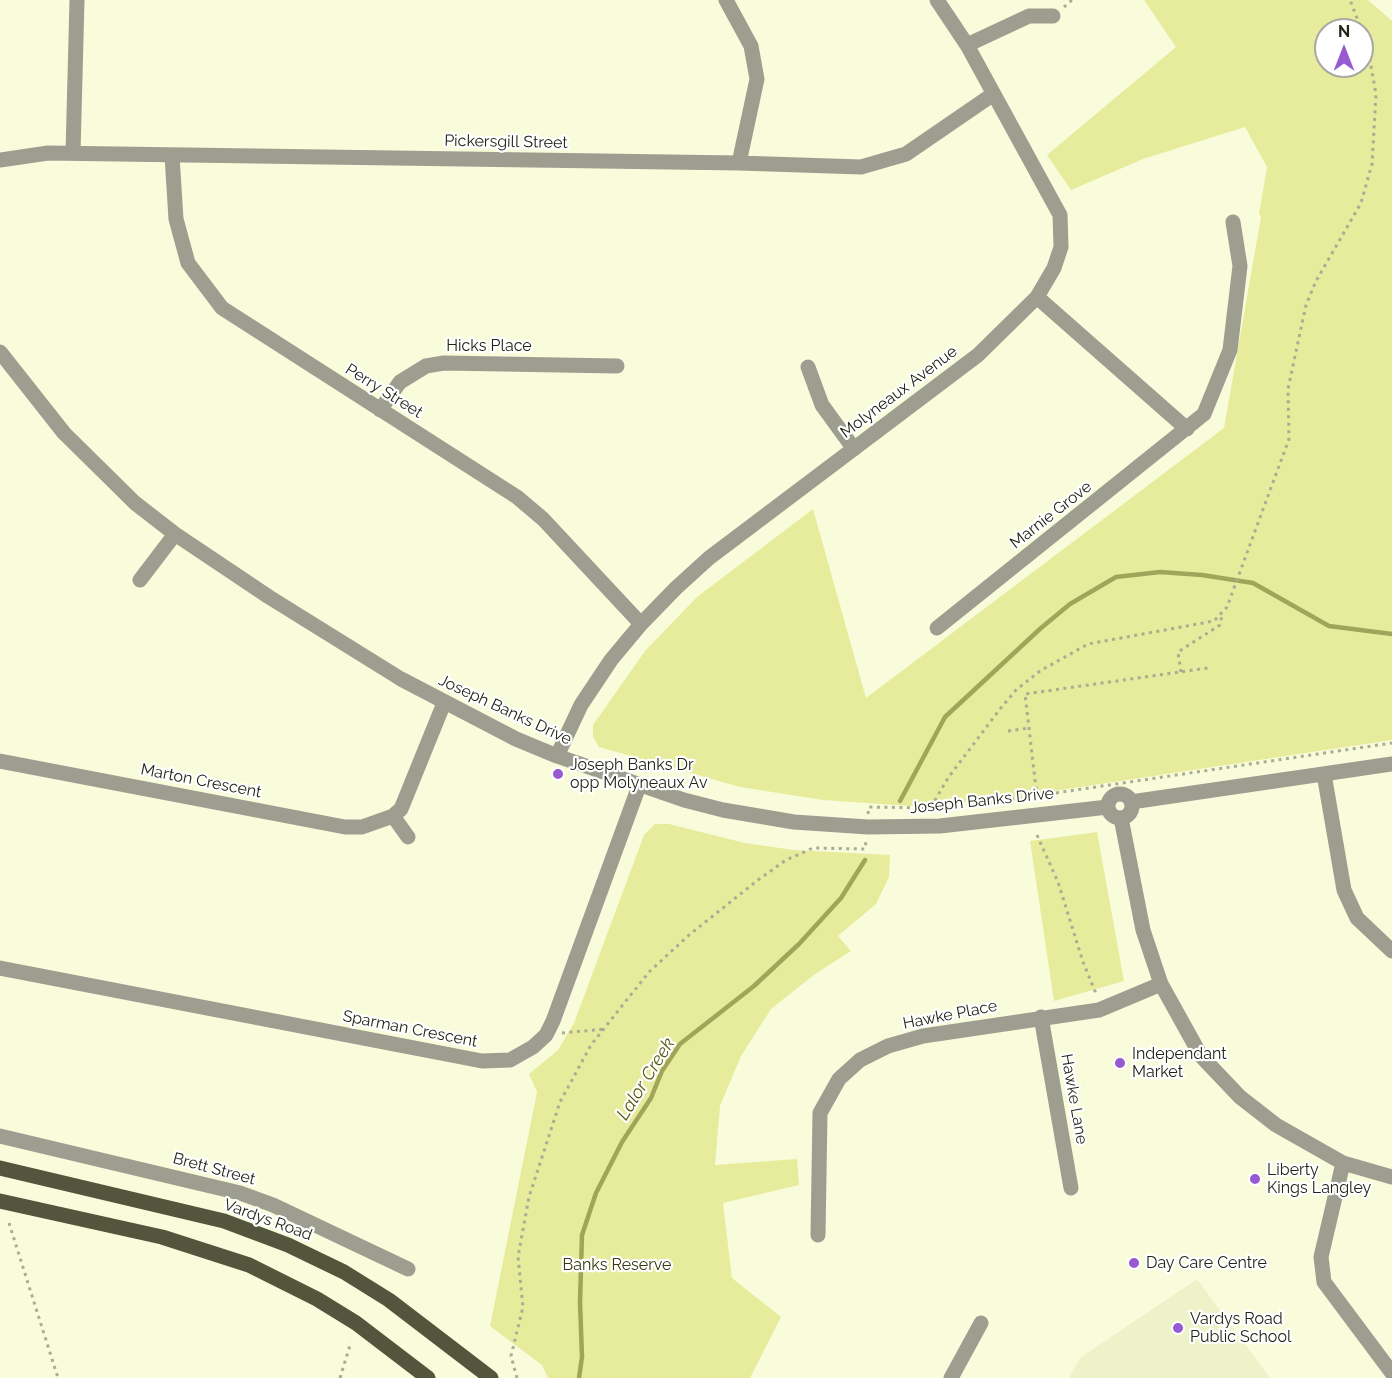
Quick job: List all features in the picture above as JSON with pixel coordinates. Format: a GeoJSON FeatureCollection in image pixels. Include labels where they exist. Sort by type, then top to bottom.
{"type":"FeatureCollection","features":[{"type":"Feature","properties":{"kind":"main road","name":"Vardys Road"},"geometry":{"type":"LineString","coordinates":[[0,1168],[224,1221],[288,1245],[344,1272],[389,1300],[491,1378]]}},
{"type":"Feature","properties":{"kind":"main road"},"geometry":{"type":"LineString","coordinates":[[0,1201],[162,1237],[249,1265],[317,1299],[356,1323],[428,1378]]}},
{"type":"Feature","properties":{"kind":"street"},"geometry":{"type":"LineString","coordinates":[[73,153],[77,0]]}},
{"type":"Feature","properties":{"kind":"street"},"geometry":{"type":"LineString","coordinates":[[726,0],[751,46],[757,79],[739,162]]}},
{"type":"Feature","properties":{"kind":"street","name":"Molyneaux Avenue"},"geometry":{"type":"LineString","coordinates":[[557,756],[581,705],[611,660],[641,624],[709,558],[978,356],[1037,297],[1054,268],[1061,247],[1060,215],[992,95],[967,45],[937,0]]}},
{"type":"Feature","properties":{"kind":"street"},"geometry":{"type":"LineString","coordinates":[[967,45],[1029,16],[1053,16]]}},
{"type":"Feature","properties":{"kind":"street","name":"Pickersgill Street"},"geometry":{"type":"LineString","coordinates":[[0,160],[27,154],[73,153],[739,162],[861,167],[906,154],[992,95]]}},
{"type":"Feature","properties":{"kind":"street","name":"Perry Street"},"geometry":{"type":"LineString","coordinates":[[172,156],[176,219],[188,263],[222,308],[517,497],[543,519],[641,624]]}},
{"type":"Feature","properties":{"kind":"street","name":"Marnie Grove"},"geometry":{"type":"LineString","coordinates":[[937,628],[1204,414],[1230,350],[1240,266],[1233,222]]}},
{"type":"Feature","properties":{"kind":"street"},"geometry":{"type":"LineString","coordinates":[[1037,297],[1187,429]]}},
{"type":"Feature","properties":{"kind":"street","name":"Joseph Banks Drive"},"geometry":{"type":"LineString","coordinates":[[0,352],[64,433],[135,502],[175,534],[329,635],[444,703],[557,756],[639,786],[723,810],[759,817],[868,827],[939,826],[1108,807]]}},
{"type":"Feature","properties":{"kind":"street","name":"Hicks Place"},"geometry":{"type":"LineString","coordinates":[[380,410],[400,382],[426,366],[444,363],[617,366]]}},
{"type":"Feature","properties":{"kind":"street"},"geometry":{"type":"LineString","coordinates":[[808,367],[822,405],[854,448]]}},
{"type":"Feature","properties":{"kind":"street"},"geometry":{"type":"LineString","coordinates":[[140,580],[175,534]]}},
{"type":"Feature","properties":{"kind":"street"},"geometry":{"type":"LineString","coordinates":[[408,837],[393,816],[401,809],[409,796],[444,703]]}},
{"type":"Feature","properties":{"kind":"street","name":"Marton Crescent"},"geometry":{"type":"LineString","coordinates":[[0,761],[345,827],[362,827],[393,816]]}},
{"type":"Feature","properties":{"kind":"street"},"geometry":{"type":"LineString","coordinates":[[1131,802],[1392,764]]}},
{"type":"Feature","properties":{"kind":"street"},"geometry":{"type":"LineString","coordinates":[[1324,774],[1344,890],[1357,918],[1392,951]]}},
{"type":"Feature","properties":{"kind":"street"},"geometry":{"type":"LineString","coordinates":[[546,1035],[639,786]]}},
{"type":"Feature","properties":{"kind":"street"},"geometry":{"type":"LineString","coordinates":[[1119,794],[1127,796],[1131,802],[1129,814],[1121,818],[1111,813],[1108,807],[1110,799],[1119,794]]}},
{"type":"Feature","properties":{"kind":"street"},"geometry":{"type":"LineString","coordinates":[[1121,818],[1143,930],[1161,984],[1201,1056],[1240,1096],[1276,1125],[1343,1164],[1392,1177]]}},
{"type":"Feature","properties":{"kind":"street","name":"Sparman Crescent"},"geometry":{"type":"LineString","coordinates":[[0,968],[482,1061],[510,1060],[533,1047],[546,1035]]}},
{"type":"Feature","properties":{"kind":"street","name":"Hawke Place"},"geometry":{"type":"LineString","coordinates":[[818,1235],[820,1113],[839,1079],[861,1060],[888,1046],[923,1036],[1099,1010],[1161,984]]}},
{"type":"Feature","properties":{"kind":"street","name":"Hawke Lane"},"geometry":{"type":"LineString","coordinates":[[1041,1017],[1071,1188]]}},
{"type":"Feature","properties":{"kind":"street","name":"Brett Street"},"geometry":{"type":"LineString","coordinates":[[0,1136],[240,1193],[273,1205],[408,1269]]}},
{"type":"Feature","properties":{"kind":"street"},"geometry":{"type":"LineString","coordinates":[[1343,1164],[1321,1257],[1324,1282],[1392,1373]]}},
{"type":"Feature","properties":{"kind":"street"},"geometry":{"type":"LineString","coordinates":[[951,1378],[981,1323]]}},
{"type":"Feature","properties":{"kind":"path"},"geometry":{"type":"LineString","coordinates":[[1181,672],[1178,652],[1220,625],[1222,615],[1234,590],[1289,439],[1288,389],[1306,305],[1322,271],[1361,203],[1372,164],[1376,94],[1367,44],[1350,0]]}},
{"type":"Feature","properties":{"kind":"path"},"geometry":{"type":"LineString","coordinates":[[931,808],[948,778],[1000,709],[1016,690],[1040,671],[1088,644],[1214,621],[1222,615]]}},
{"type":"Feature","properties":{"kind":"path"},"geometry":{"type":"LineString","coordinates":[[1037,796],[1025,694],[1208,668]]}},
{"type":"Feature","properties":{"kind":"path"},"geometry":{"type":"LineString","coordinates":[[1008,731],[1029,728]]}},
{"type":"Feature","properties":{"kind":"path"},"geometry":{"type":"LineString","coordinates":[[869,807],[931,808],[1037,796],[1392,743]]}},
{"type":"Feature","properties":{"kind":"path"},"geometry":{"type":"LineString","coordinates":[[1037,835],[1058,882],[1083,962],[1097,996],[1099,1010]]}},
{"type":"Feature","properties":{"kind":"path"},"geometry":{"type":"LineString","coordinates":[[517,1378],[511,1356],[523,1307],[518,1257],[529,1197],[560,1102],[591,1045],[650,972],[689,935],[777,867],[813,848],[865,849]]}},
{"type":"Feature","properties":{"kind":"path"},"geometry":{"type":"LineString","coordinates":[[546,1035],[605,1029]]}},
{"type":"Feature","properties":{"kind":"path"},"geometry":{"type":"LineString","coordinates":[[9,1223],[58,1378]]}},
{"type":"Feature","properties":{"kind":"path"},"geometry":{"type":"LineString","coordinates":[[340,1378],[351,1342]]}},
{"type":"Feature","properties":{"kind":"shaded area","name":"Vardys Road Public School"},"geometry":{"type":"Polygon","coordinates":[[[1197,1279],[1270,1378],[1069,1378],[1080,1358],[1197,1279]]]}},
{"type":"Feature","properties":{"kind":"green space"},"geometry":{"type":"Polygon","coordinates":[[[1144,0],[1368,0],[1392,21],[1392,740],[994,800],[910,806],[823,800],[740,787],[599,747],[593,737],[593,725],[645,651],[697,597],[813,509],[866,698],[1224,428],[1261,217],[1259,214],[1267,167],[1245,127],[1143,159],[1071,190],[1047,155],[1176,47],[1144,0]]]}},
{"type":"Feature","properties":{"kind":"green space","name":"Banks Reserve"},"geometry":{"type":"Polygon","coordinates":[[[655,824],[669,824],[745,843],[794,850],[890,855],[889,877],[876,904],[838,936],[851,951],[815,974],[771,1009],[741,1056],[720,1106],[715,1165],[797,1159],[799,1185],[723,1203],[732,1278],[781,1317],[750,1378],[548,1378],[542,1365],[490,1326],[537,1092],[529,1074],[558,1050],[574,1023],[644,835],[655,824]]]}},
{"type":"Feature","properties":{"kind":"green space"},"geometry":{"type":"Polygon","coordinates":[[[1097,832],[1124,981],[1054,1001],[1030,841],[1097,832]]]}},
{"type":"Feature","properties":{"kind":"waterway"},"geometry":{"type":"LineString","coordinates":[[900,801],[945,717],[1070,604],[1116,577],[1160,572],[1202,575],[1253,583],[1329,626],[1392,634]]}},
{"type":"Feature","properties":{"kind":"waterway","name":"Lalor Creek"},"geometry":{"type":"LineString","coordinates":[[579,1378],[582,1357],[580,1302],[582,1235],[596,1193],[622,1142],[651,1098],[662,1071],[680,1044],[754,986],[799,944],[841,898],[865,860]]}},
{"type":"Feature","properties":{"kind":"place","name":"Joseph Banks Dr opp Molyneaux Av"},"geometry":{"type":"Point","coordinates":[558,774]}},
{"type":"Feature","properties":{"kind":"place","name":"Independant Market"},"geometry":{"type":"Point","coordinates":[1120,1063]}},
{"type":"Feature","properties":{"kind":"place","name":"Liberty Kings Langley"},"geometry":{"type":"Point","coordinates":[1255,1179]}},
{"type":"Feature","properties":{"kind":"place","name":"Day Care Centre"},"geometry":{"type":"Point","coordinates":[1134,1263]}},
{"type":"Feature","properties":{"kind":"place","name":"Vardys Road Public School"},"geometry":{"type":"Point","coordinates":[1178,1328]}}]}
